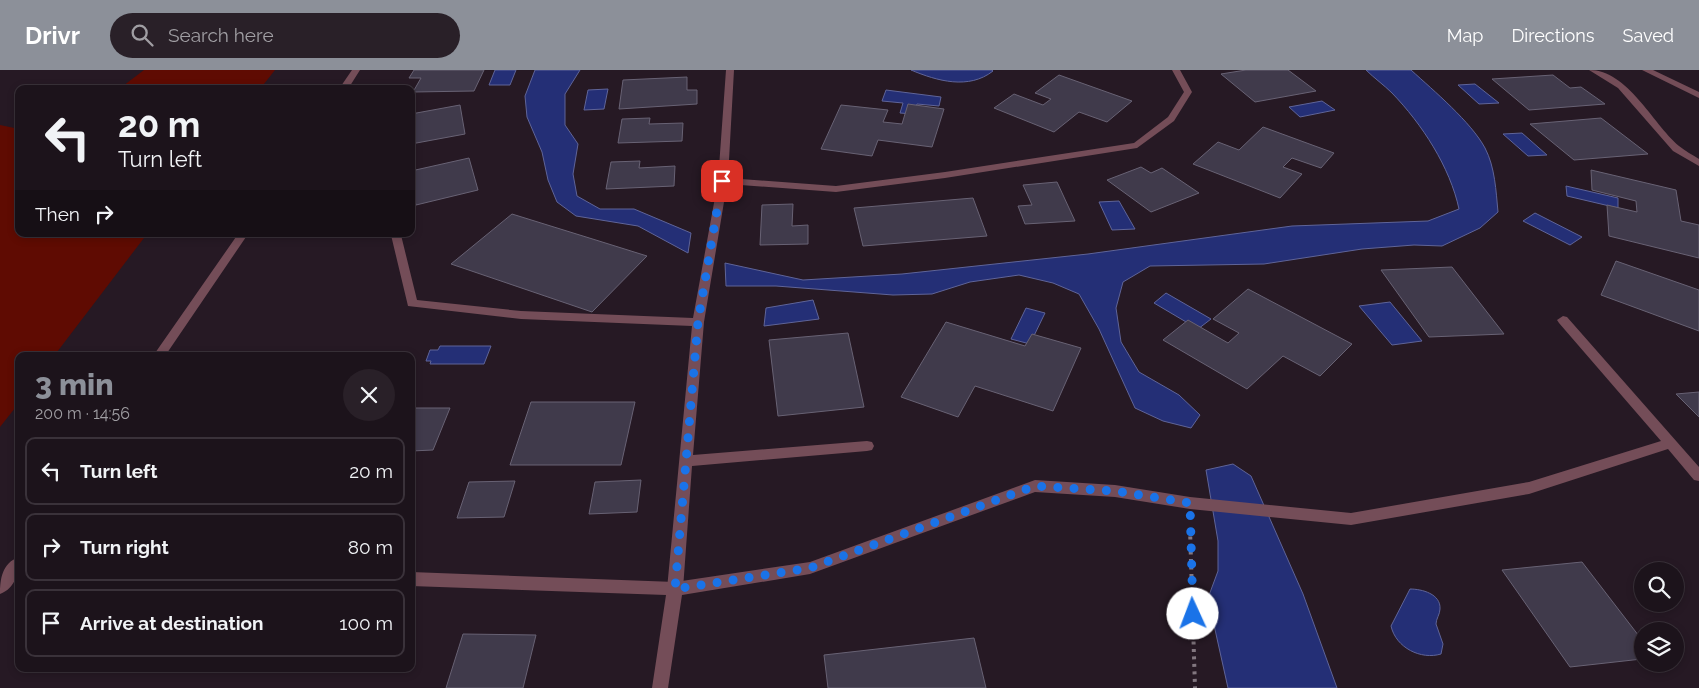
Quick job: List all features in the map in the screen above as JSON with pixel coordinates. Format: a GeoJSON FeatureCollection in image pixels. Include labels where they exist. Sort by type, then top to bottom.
{"type":"FeatureCollection","features":[{"type":"Feature","properties":{"kind":"street"},"geometry":{"type":"LineString","coordinates":[[346,85],[356,70]]}},
{"type":"Feature","properties":{"kind":"street"},"geometry":{"type":"LineString","coordinates":[[660,688],[675,589],[698,322],[722,181],[730,70]]}},
{"type":"Feature","properties":{"kind":"street"},"geometry":{"type":"LineString","coordinates":[[722,181],[836,189],[945,175],[1137,145],[1171,119],[1188,92],[1176,70]]}},
{"type":"Feature","properties":{"kind":"street"},"geometry":{"type":"LineString","coordinates":[[1593,70],[1622,86],[1676,149],[1699,162]]}},
{"type":"Feature","properties":{"kind":"street"},"geometry":{"type":"LineString","coordinates":[[1646,70],[1699,95]]}},
{"type":"Feature","properties":{"kind":"street"},"geometry":{"type":"LineString","coordinates":[[162,352],[241,237]]}},
{"type":"Feature","properties":{"kind":"street"},"geometry":{"type":"LineString","coordinates":[[396,237],[412,304],[521,315],[698,322]]}},
{"type":"Feature","properties":{"kind":"street"},"geometry":{"type":"LineString","coordinates":[[1563,320],[1699,476]]}},
{"type":"Feature","properties":{"kind":"street"},"geometry":{"type":"LineString","coordinates":[[415,579],[675,589],[810,568],[1035,486],[1115,491],[1190,503],[1351,519],[1529,488],[1670,443]]}},
{"type":"Feature","properties":{"kind":"street"},"geometry":{"type":"LineString","coordinates":[[686,461],[867,446]]}},
{"type":"Feature","properties":{"kind":"street"},"geometry":{"type":"LineString","coordinates":[[0,587],[15,569]]}},
{"type":"Feature","properties":{"kind":"path"},"geometry":{"type":"LineString","coordinates":[[1190,503],[1195,688]]}},
{"type":"Feature","properties":{"kind":"shaded area"},"geometry":{"type":"Polygon","coordinates":[[[144,70],[275,70],[263,85],[124,85],[144,70]]]}},
{"type":"Feature","properties":{"kind":"shaded area"},"geometry":{"type":"Polygon","coordinates":[[[495,70],[516,70],[510,85],[489,85],[495,70]]]}},
{"type":"Feature","properties":{"kind":"shaded area"},"geometry":{"type":"Polygon","coordinates":[[[535,70],[580,70],[565,94],[565,125],[578,144],[573,174],[577,196],[600,209],[634,209],[691,233],[688,253],[638,226],[576,216],[557,202],[548,180],[542,152],[527,117],[525,96],[535,70]]]}},
{"type":"Feature","properties":{"kind":"shaded area"},"geometry":{"type":"Polygon","coordinates":[[[911,70],[993,71],[984,77],[974,80],[953,82],[911,70]]]}},
{"type":"Feature","properties":{"kind":"shaded area"},"geometry":{"type":"Polygon","coordinates":[[[1366,70],[1411,70],[1461,117],[1479,138],[1488,155],[1494,179],[1498,212],[1480,228],[1442,246],[1414,245],[1362,249],[1264,264],[1150,266],[1123,282],[1116,308],[1121,342],[1139,372],[1179,395],[1200,415],[1191,428],[1163,421],[1135,408],[1099,329],[1079,294],[1053,283],[1019,275],[970,282],[932,294],[893,295],[776,286],[726,286],[725,263],[803,280],[902,274],[1088,254],[1292,226],[1428,221],[1459,209],[1455,193],[1442,162],[1424,132],[1392,93],[1366,70]]]}},
{"type":"Feature","properties":{"kind":"shaded area"},"geometry":{"type":"Polygon","coordinates":[[[1475,84],[1499,103],[1479,104],[1458,85],[1475,84]]]}},
{"type":"Feature","properties":{"kind":"shaded area"},"geometry":{"type":"Polygon","coordinates":[[[608,89],[604,109],[584,110],[588,90],[608,89]]]}},
{"type":"Feature","properties":{"kind":"shaded area"},"geometry":{"type":"Polygon","coordinates":[[[886,90],[941,97],[939,106],[917,104],[913,114],[900,113],[903,103],[882,101],[886,90]]]}},
{"type":"Feature","properties":{"kind":"shaded area"},"geometry":{"type":"Polygon","coordinates":[[[1322,101],[1335,110],[1300,117],[1289,107],[1322,101]]]}},
{"type":"Feature","properties":{"kind":"shaded area"},"geometry":{"type":"Polygon","coordinates":[[[0,125],[15,128],[15,237],[145,237],[57,352],[15,352],[15,408],[0,427],[0,125]]]}},
{"type":"Feature","properties":{"kind":"shaded area"},"geometry":{"type":"Polygon","coordinates":[[[1522,133],[1547,155],[1528,156],[1503,134],[1522,133]]]}},
{"type":"Feature","properties":{"kind":"shaded area"},"geometry":{"type":"Polygon","coordinates":[[[1566,186],[1618,198],[1618,208],[1567,196],[1566,186]]]}},
{"type":"Feature","properties":{"kind":"shaded area"},"geometry":{"type":"Polygon","coordinates":[[[1119,201],[1135,229],[1112,230],[1099,202],[1119,201]]]}},
{"type":"Feature","properties":{"kind":"shaded area"},"geometry":{"type":"Polygon","coordinates":[[[1535,213],[1582,237],[1570,245],[1523,221],[1535,213]]]}},
{"type":"Feature","properties":{"kind":"shaded area"},"geometry":{"type":"Polygon","coordinates":[[[1166,293],[1211,319],[1198,329],[1154,303],[1166,293]]]}},
{"type":"Feature","properties":{"kind":"shaded area"},"geometry":{"type":"Polygon","coordinates":[[[813,300],[819,319],[764,326],[766,308],[813,300]]]}},
{"type":"Feature","properties":{"kind":"shaded area"},"geometry":{"type":"Polygon","coordinates":[[[1390,302],[1422,341],[1392,345],[1359,306],[1390,302]]]}},
{"type":"Feature","properties":{"kind":"shaded area"},"geometry":{"type":"Polygon","coordinates":[[[1026,308],[1045,313],[1030,344],[1011,339],[1026,308]]]}},
{"type":"Feature","properties":{"kind":"shaded area"},"geometry":{"type":"Polygon","coordinates":[[[440,346],[491,346],[484,364],[430,364],[431,361],[426,361],[430,350],[438,350],[440,346]]]}},
{"type":"Feature","properties":{"kind":"shaded area"},"geometry":{"type":"Polygon","coordinates":[[[1233,464],[1251,476],[1303,594],[1337,688],[1228,688],[1208,598],[1218,571],[1218,541],[1206,470],[1233,464]]]}},
{"type":"Feature","properties":{"kind":"shaded area"},"geometry":{"type":"Polygon","coordinates":[[[1410,589],[1430,593],[1439,604],[1440,611],[1436,624],[1443,644],[1441,654],[1418,654],[1404,646],[1394,634],[1391,626],[1410,589]]]}},
{"type":"Feature","properties":{"kind":"building"},"geometry":{"type":"Polygon","coordinates":[[[414,70],[484,70],[474,91],[415,92],[421,78],[409,78],[414,70]]]}},
{"type":"Feature","properties":{"kind":"building"},"geometry":{"type":"Polygon","coordinates":[[[1246,70],[1288,70],[1316,91],[1255,102],[1221,74],[1246,70]]]}},
{"type":"Feature","properties":{"kind":"building"},"geometry":{"type":"Polygon","coordinates":[[[1059,75],[1132,101],[1107,122],[1079,112],[1054,132],[994,108],[1014,94],[1043,105],[1051,99],[1035,93],[1059,75]]]}},
{"type":"Feature","properties":{"kind":"building"},"geometry":{"type":"Polygon","coordinates":[[[1553,75],[1570,88],[1581,87],[1605,104],[1529,110],[1492,79],[1553,75]]]}},
{"type":"Feature","properties":{"kind":"building"},"geometry":{"type":"Polygon","coordinates":[[[687,77],[687,90],[697,90],[697,104],[619,109],[623,80],[687,77]]]}},
{"type":"Feature","properties":{"kind":"building"},"geometry":{"type":"Polygon","coordinates":[[[908,104],[944,109],[932,147],[878,140],[872,156],[821,149],[841,105],[888,110],[883,122],[902,124],[908,104]]]}},
{"type":"Feature","properties":{"kind":"building"},"geometry":{"type":"Polygon","coordinates":[[[460,105],[465,134],[415,143],[415,113],[460,105]]]}},
{"type":"Feature","properties":{"kind":"building"},"geometry":{"type":"Polygon","coordinates":[[[650,118],[649,124],[683,123],[682,141],[618,143],[622,119],[650,118]]]}},
{"type":"Feature","properties":{"kind":"building"},"geometry":{"type":"Polygon","coordinates":[[[1601,118],[1648,154],[1574,160],[1530,124],[1601,118]]]}},
{"type":"Feature","properties":{"kind":"building"},"geometry":{"type":"Polygon","coordinates":[[[1263,127],[1334,153],[1321,168],[1292,158],[1283,167],[1302,174],[1280,198],[1193,164],[1218,142],[1239,150],[1263,127]]]}},
{"type":"Feature","properties":{"kind":"building"},"geometry":{"type":"Polygon","coordinates":[[[469,158],[478,190],[416,205],[415,170],[469,158]]]}},
{"type":"Feature","properties":{"kind":"building"},"geometry":{"type":"Polygon","coordinates":[[[640,161],[639,168],[675,166],[674,186],[606,189],[611,162],[640,161]]]}},
{"type":"Feature","properties":{"kind":"building"},"geometry":{"type":"Polygon","coordinates":[[[1141,167],[1151,173],[1162,168],[1199,193],[1151,212],[1107,180],[1141,167]]]}},
{"type":"Feature","properties":{"kind":"building"},"geometry":{"type":"Polygon","coordinates":[[[1591,170],[1676,190],[1681,221],[1699,225],[1699,258],[1609,236],[1607,205],[1637,212],[1636,201],[1592,190],[1591,170]]]}},
{"type":"Feature","properties":{"kind":"building"},"geometry":{"type":"Polygon","coordinates":[[[1057,182],[1075,221],[1025,224],[1018,206],[1032,205],[1023,185],[1057,182]]]}},
{"type":"Feature","properties":{"kind":"building"},"geometry":{"type":"Polygon","coordinates":[[[973,198],[987,236],[863,246],[854,208],[973,198]]]}},
{"type":"Feature","properties":{"kind":"building"},"geometry":{"type":"Polygon","coordinates":[[[793,204],[792,226],[808,225],[808,244],[760,245],[762,205],[793,204]]]}},
{"type":"Feature","properties":{"kind":"building"},"geometry":{"type":"Polygon","coordinates":[[[512,214],[647,256],[592,312],[451,264],[512,214]]]}},
{"type":"Feature","properties":{"kind":"building"},"geometry":{"type":"Polygon","coordinates":[[[1616,261],[1699,290],[1699,331],[1601,295],[1616,261]]]}},
{"type":"Feature","properties":{"kind":"building"},"geometry":{"type":"Polygon","coordinates":[[[1452,267],[1504,334],[1429,337],[1381,270],[1452,267]]]}},
{"type":"Feature","properties":{"kind":"building"},"geometry":{"type":"Polygon","coordinates":[[[1248,289],[1352,344],[1320,376],[1283,356],[1247,389],[1163,340],[1188,320],[1228,343],[1239,333],[1213,319],[1248,289]]]}},
{"type":"Feature","properties":{"kind":"building"},"geometry":{"type":"Polygon","coordinates":[[[946,322],[1025,346],[1032,334],[1081,348],[1053,411],[975,386],[958,417],[901,397],[946,322]]]}},
{"type":"Feature","properties":{"kind":"building"},"geometry":{"type":"Polygon","coordinates":[[[848,333],[864,407],[778,416],[769,340],[848,333]]]}},
{"type":"Feature","properties":{"kind":"building"},"geometry":{"type":"Polygon","coordinates":[[[1699,392],[1699,417],[1676,394],[1699,392]]]}},
{"type":"Feature","properties":{"kind":"building"},"geometry":{"type":"Polygon","coordinates":[[[531,402],[635,402],[621,465],[510,465],[531,402]]]}},
{"type":"Feature","properties":{"kind":"building"},"geometry":{"type":"Polygon","coordinates":[[[415,408],[450,408],[433,450],[415,451],[415,408]]]}},
{"type":"Feature","properties":{"kind":"building"},"geometry":{"type":"Polygon","coordinates":[[[641,480],[637,512],[589,514],[595,482],[641,480]]]}},
{"type":"Feature","properties":{"kind":"building"},"geometry":{"type":"Polygon","coordinates":[[[515,481],[504,517],[457,518],[469,482],[515,481]]]}},
{"type":"Feature","properties":{"kind":"building"},"geometry":{"type":"Polygon","coordinates":[[[1582,562],[1634,630],[1634,660],[1570,667],[1502,570],[1582,562]]]}},
{"type":"Feature","properties":{"kind":"building"},"geometry":{"type":"Polygon","coordinates":[[[463,634],[536,635],[523,688],[446,688],[463,634]]]}},
{"type":"Feature","properties":{"kind":"building"},"geometry":{"type":"Polygon","coordinates":[[[974,638],[986,688],[828,688],[824,655],[974,638]]]}},
{"type":"Feature","properties":{"kind":"route"},"geometry":{"type":"LineString","coordinates":[[722,181],[698,322],[675,589],[810,568],[1035,486],[1115,491],[1190,503],[1193,614]]}}]}
